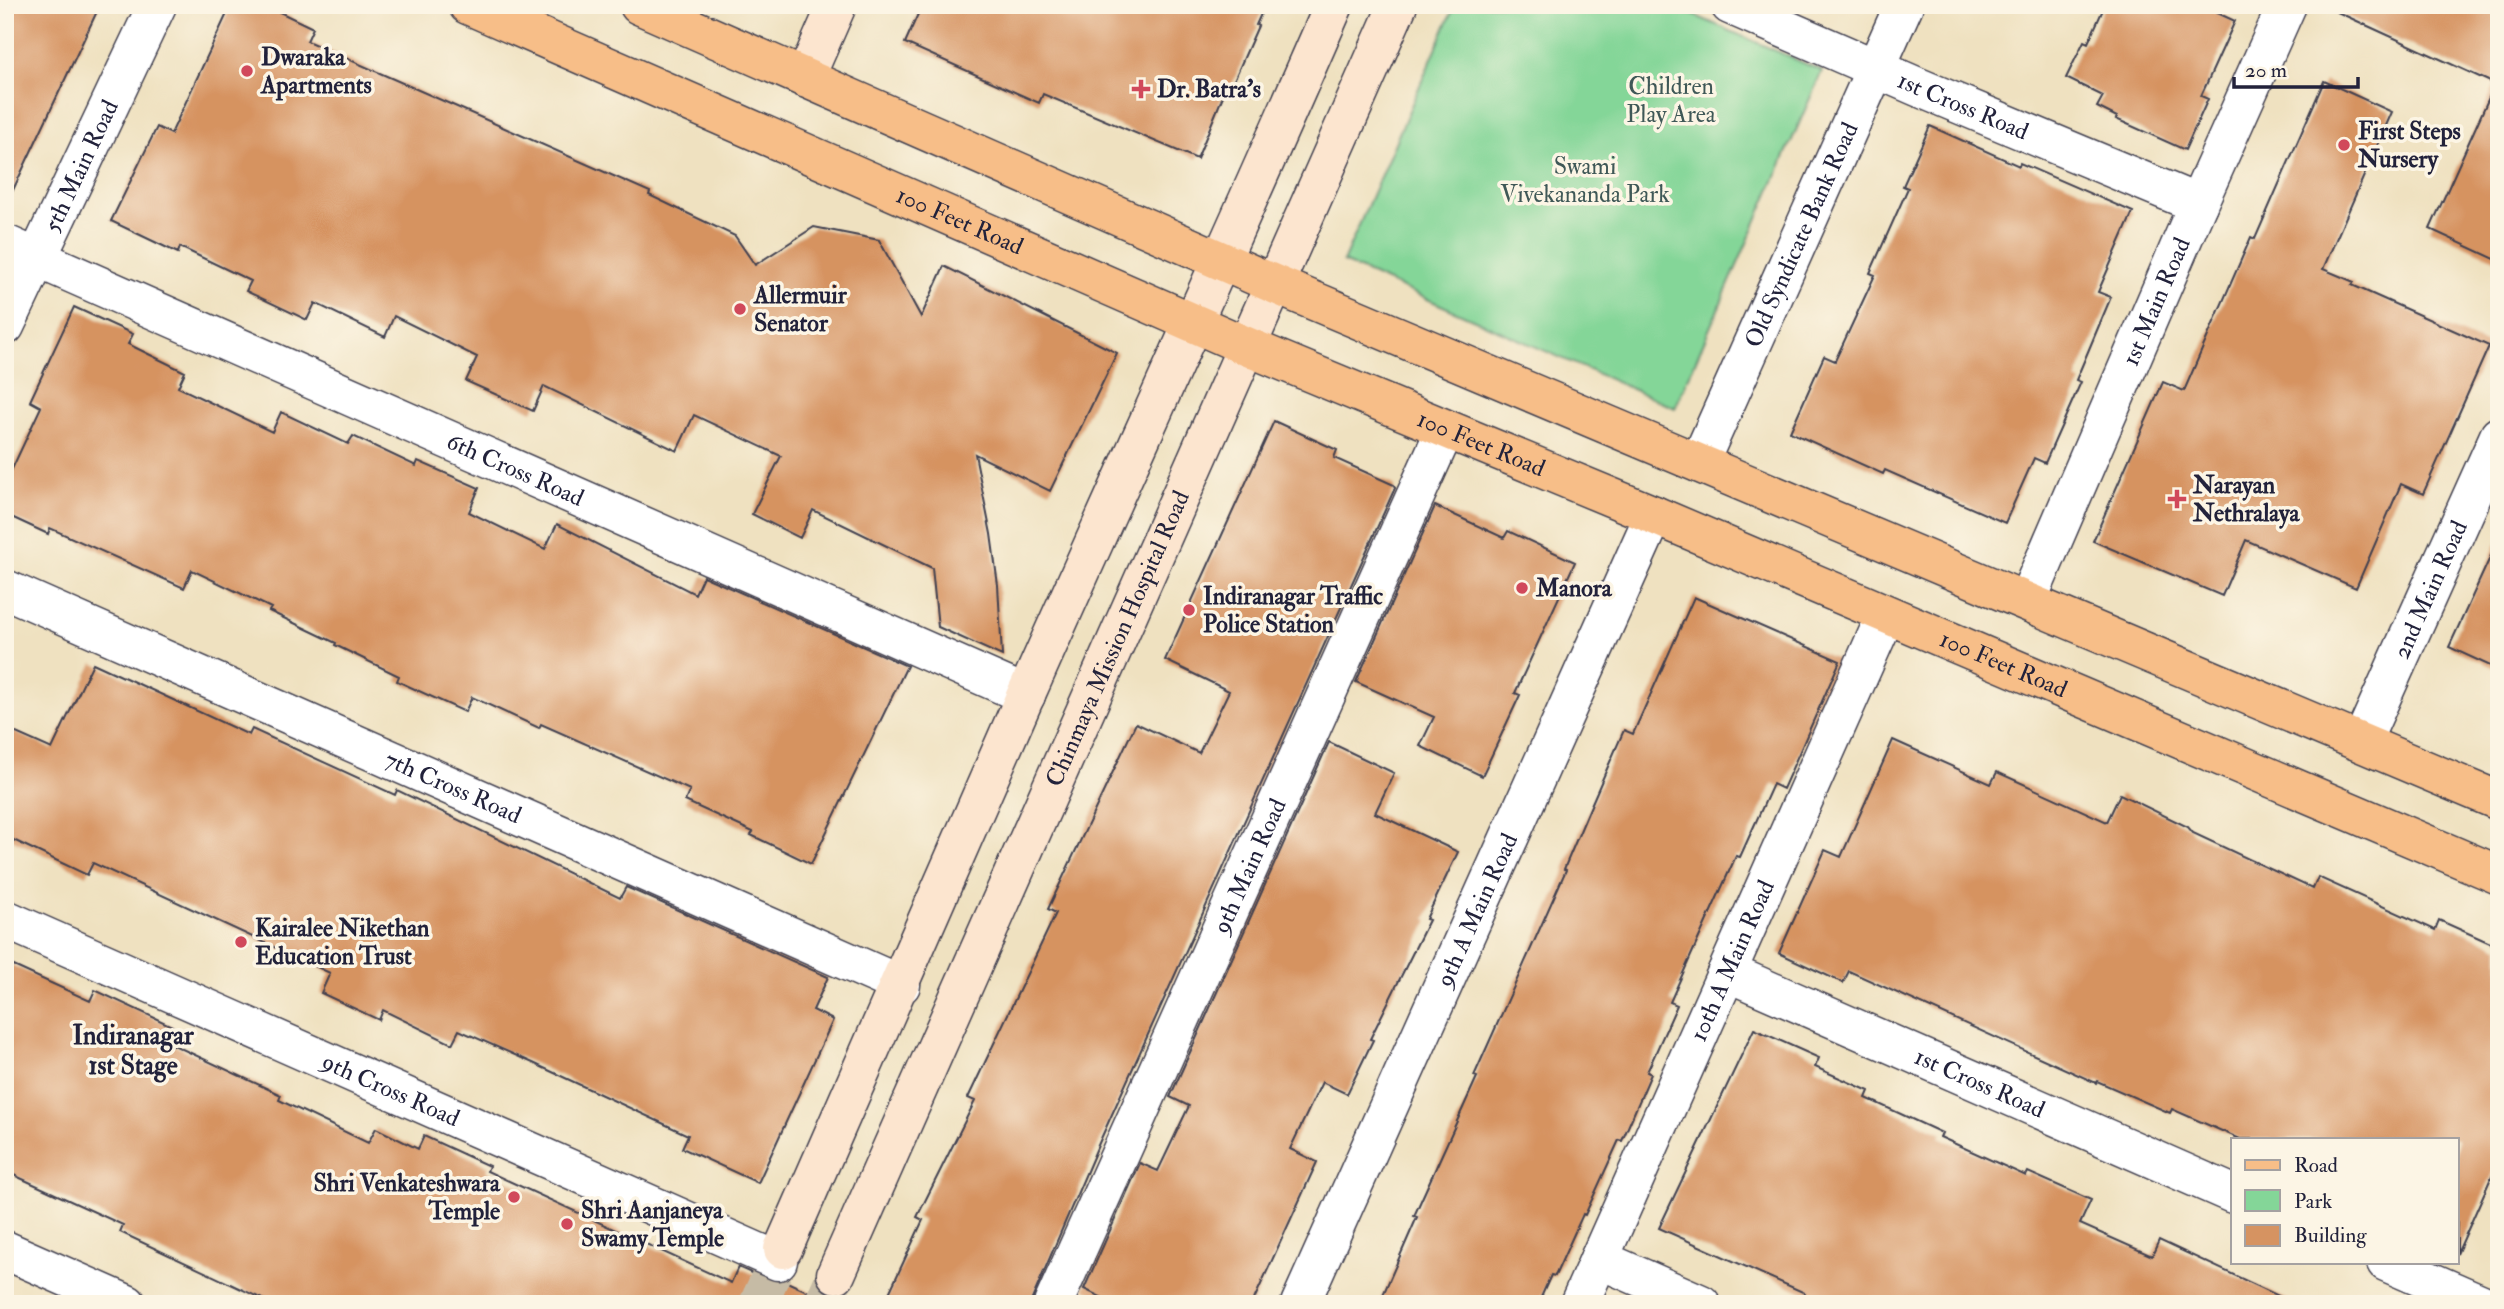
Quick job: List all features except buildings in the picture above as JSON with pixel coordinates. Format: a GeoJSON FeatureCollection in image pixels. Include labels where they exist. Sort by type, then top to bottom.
{"type":"FeatureCollection","features":[{"type":"Feature","properties":{"kind":"main road","name":"100 Feet Road"},"geometry":{"type":"LineString","coordinates":[[468,5],[1246,346],[1654,515],[2499,875]]}},
{"type":"Feature","properties":{"kind":"main road"},"geometry":{"type":"LineString","coordinates":[[639,5],[1274,284],[2499,801]]}},
{"type":"Feature","properties":{"kind":"main road"},"geometry":{"type":"LineString","coordinates":[[805,78],[837,5]]}},
{"type":"Feature","properties":{"kind":"main road"},"geometry":{"type":"LineString","coordinates":[[780,1255],[1334,5]]}},
{"type":"Feature","properties":{"kind":"main road","name":"Chinmaya Mission Hospital Road"},"geometry":{"type":"LineString","coordinates":[[780,1255],[833,1279],[1398,5]]}},
{"type":"Feature","properties":{"kind":"street","name":"5th Main Road"},"geometry":{"type":"LineString","coordinates":[[5,326],[21,251],[157,5]]}},
{"type":"Feature","properties":{"kind":"street","name":"1st Cross Road"},"geometry":{"type":"LineString","coordinates":[[1730,5],[1875,69],[2198,204]]}},
{"type":"Feature","properties":{"kind":"street","name":"Old Syndicate Bank Road"},"geometry":{"type":"LineString","coordinates":[[1699,463],[1904,5]]}},
{"type":"Feature","properties":{"kind":"street","name":"1st Main Road"},"geometry":{"type":"LineString","coordinates":[[2026,601],[2287,5]]}},
{"type":"Feature","properties":{"kind":"street","name":"6th Cross Road"},"geometry":{"type":"LineString","coordinates":[[21,251],[1026,695]]}},
{"type":"Feature","properties":{"kind":"street","name":"9th Main Road"},"geometry":{"type":"LineString","coordinates":[[1053,1304],[1445,430]]}},
{"type":"Feature","properties":{"kind":"street","name":"2nd Main Road"},"geometry":{"type":"LineString","coordinates":[[2362,741],[2499,436]]}},
{"type":"Feature","properties":{"kind":"street","name":"9th A Main Road"},"geometry":{"type":"LineString","coordinates":[[1300,1304],[1654,515]]}},
{"type":"Feature","properties":{"kind":"street","name":"7th Cross Road"},"geometry":{"type":"LineString","coordinates":[[5,589],[901,985]]}},
{"type":"Feature","properties":{"kind":"street","name":"10th A Main Road"},"geometry":{"type":"LineString","coordinates":[[1579,1304],[1886,615]]}},
{"type":"Feature","properties":{"kind":"street","name":"9th Cross Road"},"geometry":{"type":"LineString","coordinates":[[5,919],[780,1255]]}},
{"type":"Feature","properties":{"kind":"street","name":"1st Cross Road"},"geometry":{"type":"LineString","coordinates":[[1727,972],[2231,1194]]}},
{"type":"Feature","properties":{"kind":"street"},"geometry":{"type":"LineString","coordinates":[[5,1250],[127,1304]]}},
{"type":"Feature","properties":{"kind":"street"},"geometry":{"type":"LineString","coordinates":[[1599,1259],[1701,1304]]}},
{"type":"Feature","properties":{"kind":"street"},"geometry":{"type":"LineString","coordinates":[[2391,1264],[2482,1304]]}},
{"type":"Feature","properties":{"kind":"green space","name":"Swami Vivekananda Park"},"geometry":{"type":"Polygon","coordinates":[[[1455,5],[1671,5],[1822,71],[1675,408],[1343,262],[1455,5]]]}},
{"type":"Feature","properties":{"kind":"tunnel"},"geometry":{"type":"LineString","coordinates":[[758,1304],[783,1249]]}},
{"type":"Feature","properties":{"kind":"tunnel"},"geometry":{"type":"LineString","coordinates":[[823,1304],[836,1274]]}},
{"type":"Feature","properties":{"kind":"place","name":"Dwaraka Apartments"},"geometry":{"type":"Point","coordinates":[247,71]}},
{"type":"Feature","properties":{"kind":"place","name":"Dr. Batra's"},"geometry":{"type":"Point","coordinates":[1141,89]}},
{"type":"Feature","properties":{"kind":"place","name":"First Steps Nursery"},"geometry":{"type":"Point","coordinates":[2344,145]}},
{"type":"Feature","properties":{"kind":"place","name":"Allermuir Senator"},"geometry":{"type":"Point","coordinates":[740,309]}},
{"type":"Feature","properties":{"kind":"place","name":"Narayan Nethralaya"},"geometry":{"type":"Point","coordinates":[2177,499]}},
{"type":"Feature","properties":{"kind":"place","name":"Manora"},"geometry":{"type":"Point","coordinates":[1522,588]}},
{"type":"Feature","properties":{"kind":"place","name":"Indiranagar Traffic Police Station"},"geometry":{"type":"Point","coordinates":[1189,610]}},
{"type":"Feature","properties":{"kind":"place","name":"Kairalee Nikethan Education Trust"},"geometry":{"type":"Point","coordinates":[241,942]}},
{"type":"Feature","properties":{"kind":"place","name":"Shri Venkateshwara Temple"},"geometry":{"type":"Point","coordinates":[514,1197]}},
{"type":"Feature","properties":{"kind":"place","name":"Shri Aanjaneya Swamy Temple"},"geometry":{"type":"Point","coordinates":[567,1224]}},
{"type":"Feature","properties":{"kind":"district","name":"Indiranagar 1st Stage"},"geometry":{"type":"Point","coordinates":[133,1051]}},
{"type":"Feature","properties":{"kind":"park label","name":"Children Play Area"},"geometry":{"type":"Point","coordinates":[1671,100]}}]}
